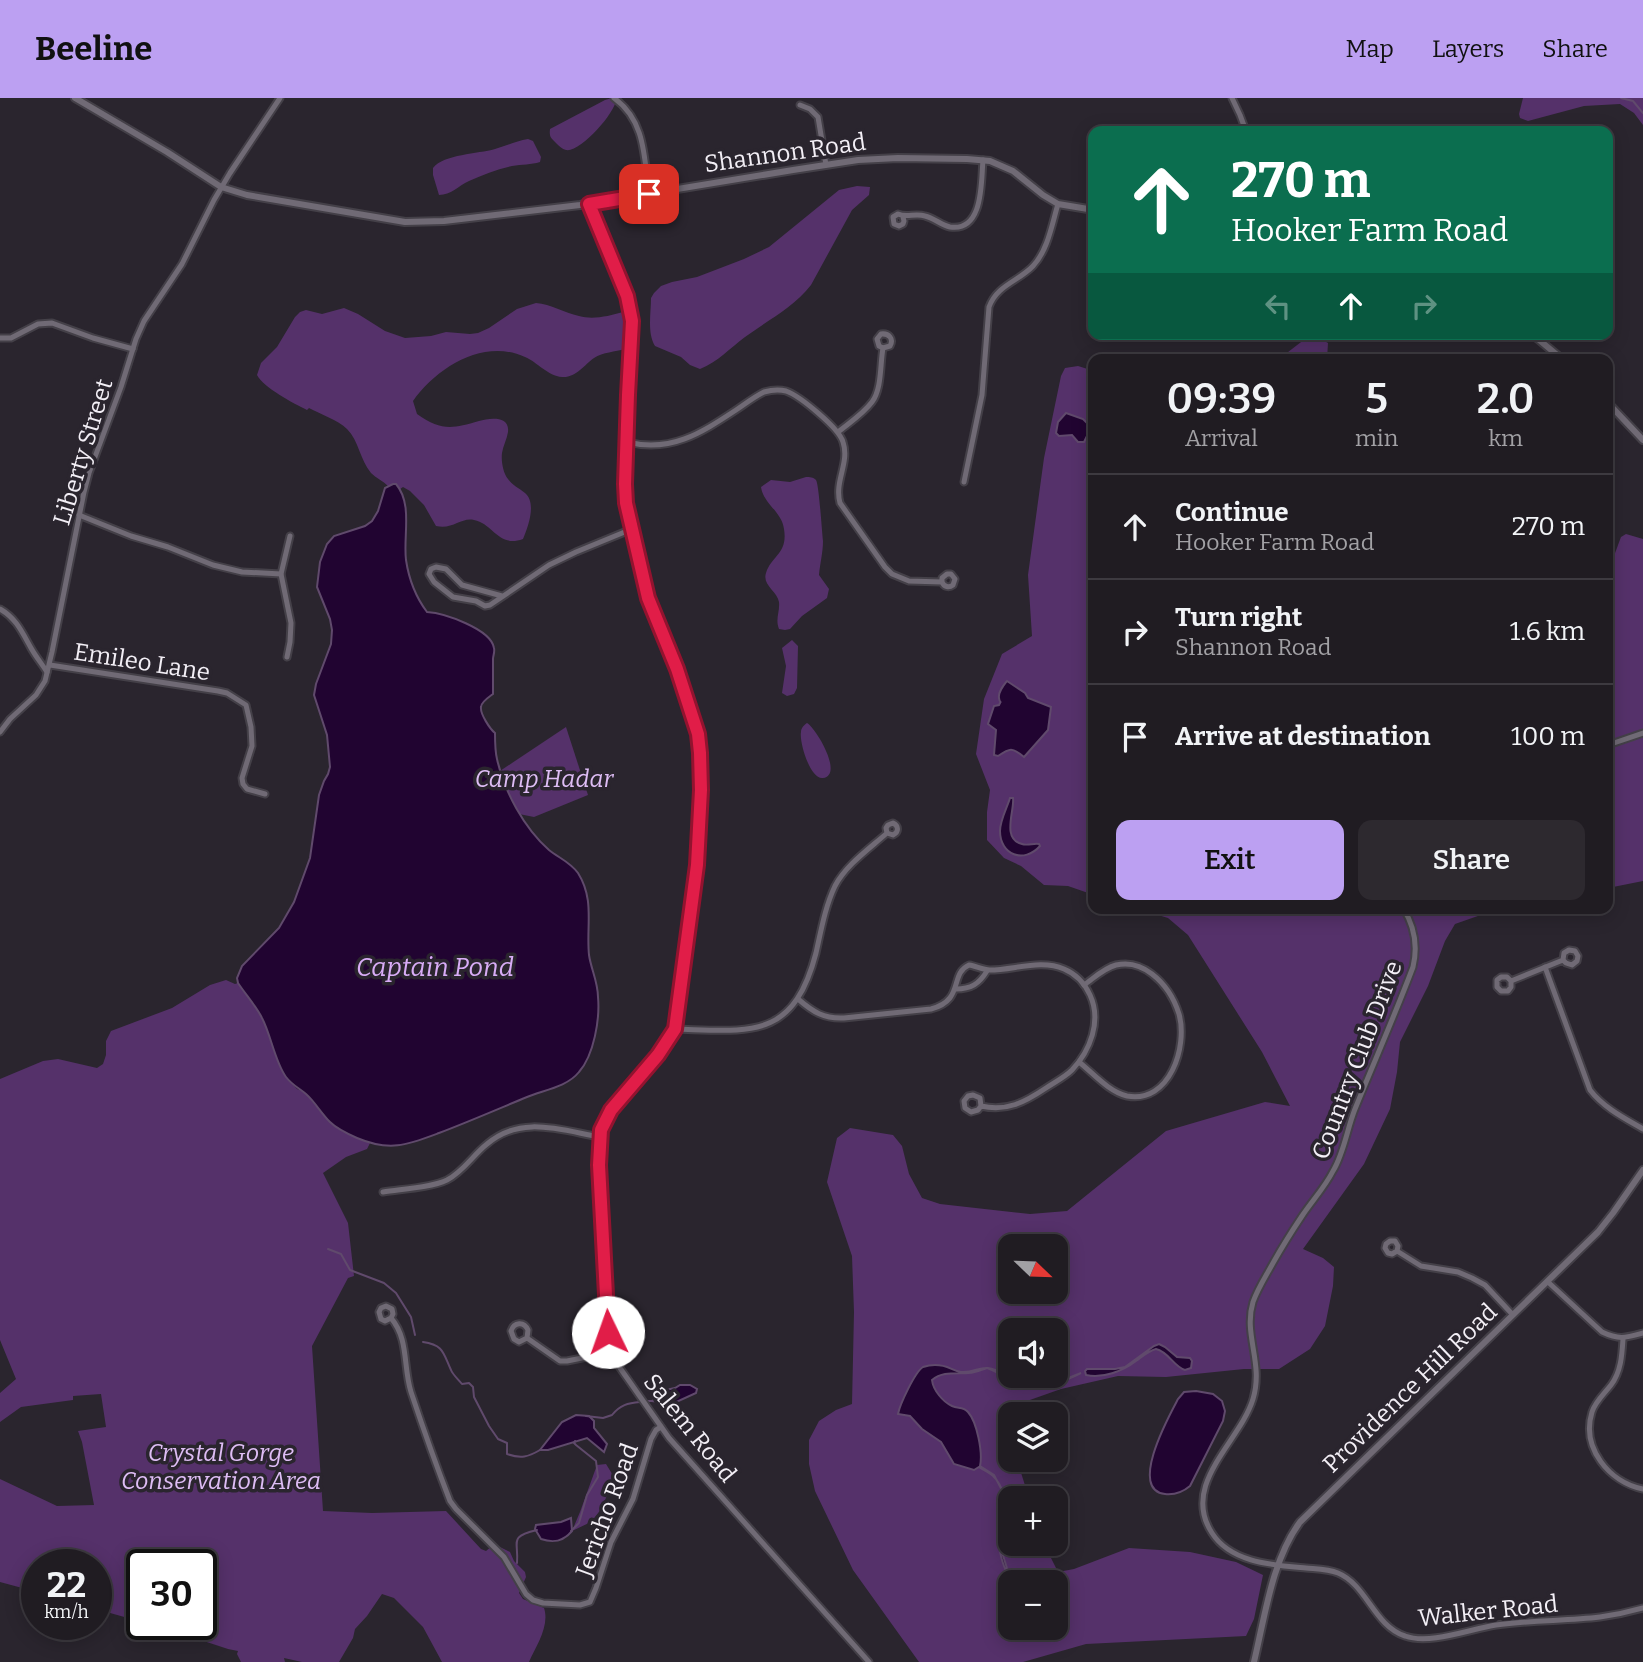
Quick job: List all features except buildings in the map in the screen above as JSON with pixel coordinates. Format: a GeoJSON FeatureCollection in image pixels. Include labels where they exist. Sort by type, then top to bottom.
{"type":"FeatureCollection","features":[{"type":"Feature","properties":{"kind":"street","name":"Shannon Road"},"geometry":{"type":"LineString","coordinates":[[75,98],[221,187],[247,195],[395,221],[444,221],[589,204],[858,160],[898,158],[983,160],[997,163],[1013,171],[1058,204],[1088,209]]}},
{"type":"Feature","properties":{"kind":"street","name":"Liberty Street"},"geometry":{"type":"LineString","coordinates":[[0,732],[45,681],[89,473],[144,321],[182,264],[221,187],[280,98]]}},
{"type":"Feature","properties":{"kind":"street"},"geometry":{"type":"LineString","coordinates":[[614,98],[627,108],[638,126],[649,194]]}},
{"type":"Feature","properties":{"kind":"street"},"geometry":{"type":"LineString","coordinates":[[1232,98],[1243,126]]}},
{"type":"Feature","properties":{"kind":"street"},"geometry":{"type":"LineString","coordinates":[[800,105],[810,109],[818,117],[826,165]]}},
{"type":"Feature","properties":{"kind":"street"},"geometry":{"type":"LineString","coordinates":[[903,217],[914,214],[925,216],[952,227],[967,223],[978,208],[983,160]]}},
{"type":"Feature","properties":{"kind":"street"},"geometry":{"type":"LineString","coordinates":[[383,1192],[442,1182],[458,1172],[493,1139],[510,1130],[549,1126],[600,1137],[603,1123],[611,1110],[658,1055],[675,1029],[699,840],[700,753],[698,734],[684,687],[648,598],[632,529],[626,499],[631,310],[589,204]]}},
{"type":"Feature","properties":{"kind":"street"},"geometry":{"type":"LineString","coordinates":[[964,482],[982,395],[989,307],[1000,290],[1030,270],[1039,259],[1058,204]]}},
{"type":"Feature","properties":{"kind":"street"},"geometry":{"type":"LineString","coordinates":[[0,338],[11,338],[38,324],[52,323],[132,349]]}},
{"type":"Feature","properties":{"kind":"street"},"geometry":{"type":"LineString","coordinates":[[1539,340],[1556,354]]}},
{"type":"Feature","properties":{"kind":"street"},"geometry":{"type":"LineString","coordinates":[[838,432],[874,400],[883,348]]}},
{"type":"Feature","properties":{"kind":"street"},"geometry":{"type":"LineString","coordinates":[[627,442],[652,446],[680,442],[705,430],[758,395],[783,390],[796,397],[838,432],[843,441],[845,455],[838,483],[841,503],[885,567],[892,574],[909,581],[942,582]]}},
{"type":"Feature","properties":{"kind":"street"},"geometry":{"type":"LineString","coordinates":[[1613,408],[1643,440]]}},
{"type":"Feature","properties":{"kind":"street"},"geometry":{"type":"LineString","coordinates":[[79,515],[213,565],[242,572],[281,574]]}},
{"type":"Feature","properties":{"kind":"street"},"geometry":{"type":"LineString","coordinates":[[502,596],[461,585],[446,569],[436,567],[429,573],[448,595],[485,606],[494,603],[549,565],[632,529]]}},
{"type":"Feature","properties":{"kind":"street"},"geometry":{"type":"LineString","coordinates":[[287,657],[291,623],[281,574],[290,536]]}},
{"type":"Feature","properties":{"kind":"street"},"geometry":{"type":"LineString","coordinates":[[0,609],[19,625],[37,659],[48,668]]}},
{"type":"Feature","properties":{"kind":"street","name":"Emileo Lane"},"geometry":{"type":"LineString","coordinates":[[48,668],[218,691],[241,701],[248,710],[252,739],[242,778],[243,784],[247,789],[265,794]]}},
{"type":"Feature","properties":{"kind":"street"},"geometry":{"type":"LineString","coordinates":[[1613,743],[1643,733]]}},
{"type":"Feature","properties":{"kind":"street"},"geometry":{"type":"LineString","coordinates":[[675,1029],[739,1030],[758,1028],[776,1020],[798,999],[810,976],[835,887],[845,871],[887,833]]}},
{"type":"Feature","properties":{"kind":"street","name":"Country Club Drive"},"geometry":{"type":"LineString","coordinates":[[1279,1565],[1237,1555],[1220,1544],[1205,1519],[1203,1495],[1209,1476],[1253,1401],[1257,1372],[1250,1328],[1251,1313],[1258,1290],[1294,1228],[1335,1168],[1354,1112],[1413,967],[1415,939],[1405,914]]}},
{"type":"Feature","properties":{"kind":"street"},"geometry":{"type":"LineString","coordinates":[[1511,981],[1563,960]]}},
{"type":"Feature","properties":{"kind":"street"},"geometry":{"type":"LineString","coordinates":[[1079,1062],[1114,1090],[1128,1096],[1142,1096],[1159,1087],[1171,1072],[1178,1059],[1181,1040],[1179,1016],[1170,994],[1157,979],[1142,968],[1128,964],[1114,966],[1084,985]]}},
{"type":"Feature","properties":{"kind":"street"},"geometry":{"type":"LineString","coordinates":[[798,999],[821,1016],[844,1018],[936,1008],[948,1000],[956,989],[960,972],[965,967],[973,966],[987,971],[1053,966],[1071,973],[1084,985],[1092,999],[1095,1017],[1089,1046],[1079,1062],[1061,1078],[1019,1104],[995,1108],[981,1106]]}},
{"type":"Feature","properties":{"kind":"street"},"geometry":{"type":"LineString","coordinates":[[1545,967],[1590,1090],[1607,1108],[1643,1129]]}},
{"type":"Feature","properties":{"kind":"street"},"geometry":{"type":"LineString","coordinates":[[956,989],[973,986],[987,971]]}},
{"type":"Feature","properties":{"kind":"street","name":"Salem Road"},"geometry":{"type":"LineString","coordinates":[[600,1137],[599,1165],[609,1339],[620,1368],[661,1426],[869,1662]]}},
{"type":"Feature","properties":{"kind":"street","name":"Providence Hill Road"},"geometry":{"type":"LineString","coordinates":[[1254,1662],[1279,1565],[1289,1538],[1301,1521],[1548,1282],[1607,1221],[1643,1170]]}},
{"type":"Feature","properties":{"kind":"street"},"geometry":{"type":"LineString","coordinates":[[1397,1251],[1421,1266],[1458,1272],[1485,1285],[1513,1315]]}},
{"type":"Feature","properties":{"kind":"street"},"geometry":{"type":"LineString","coordinates":[[1548,1282],[1594,1326],[1610,1336],[1623,1339],[1643,1333]]}},
{"type":"Feature","properties":{"kind":"street","name":"Jericho Road"},"geometry":{"type":"LineString","coordinates":[[391,1318],[403,1338],[406,1372],[411,1391],[450,1501],[503,1557],[526,1594],[533,1600],[542,1603],[586,1605],[590,1602],[611,1542],[633,1499],[651,1439],[661,1426]]}},
{"type":"Feature","properties":{"kind":"street"},"geometry":{"type":"LineString","coordinates":[[527,1338],[560,1361],[612,1352]]}},
{"type":"Feature","properties":{"kind":"street"},"geometry":{"type":"LineString","coordinates":[[1623,1339],[1618,1371],[1592,1411],[1589,1435],[1596,1455],[1608,1471],[1623,1483],[1643,1489]]}},
{"type":"Feature","properties":{"kind":"street","name":"Walker Road"},"geometry":{"type":"LineString","coordinates":[[1279,1565],[1339,1573],[1354,1585],[1388,1626],[1414,1639],[1505,1624],[1598,1618],[1643,1608]]}},
{"type":"Feature","properties":{"kind":"green space"},"geometry":{"type":"Polygon","coordinates":[[[612,98],[616,100],[610,114],[580,145],[566,150],[551,137],[550,129],[612,98]]]}},
{"type":"Feature","properties":{"kind":"green space"},"geometry":{"type":"Polygon","coordinates":[[[1523,98],[1643,98],[1643,125],[1634,113],[1620,104],[1584,106],[1528,121],[1520,118],[1519,114],[1523,98]]]}},
{"type":"Feature","properties":{"kind":"green space"},"geometry":{"type":"Polygon","coordinates":[[[528,139],[533,141],[541,157],[540,162],[495,170],[447,194],[439,195],[433,175],[433,168],[438,163],[528,139]]]}},
{"type":"Feature","properties":{"kind":"green space"},"geometry":{"type":"Polygon","coordinates":[[[857,186],[870,187],[869,195],[852,210],[811,285],[788,307],[718,359],[700,369],[655,346],[650,329],[651,298],[661,286],[697,277],[769,247],[839,190],[857,186]]]}},
{"type":"Feature","properties":{"kind":"green space"},"geometry":{"type":"Polygon","coordinates":[[[536,303],[590,318],[623,312],[627,337],[625,349],[598,356],[567,377],[552,374],[525,357],[509,352],[478,354],[448,367],[413,401],[417,414],[440,426],[454,427],[493,419],[506,423],[508,432],[502,453],[504,470],[510,481],[529,497],[531,509],[523,539],[515,541],[502,538],[481,522],[474,520],[436,526],[424,505],[410,491],[403,487],[400,489],[396,484],[388,486],[371,473],[354,439],[343,426],[287,399],[266,385],[257,375],[261,363],[277,347],[295,317],[306,310],[322,314],[344,308],[385,331],[405,338],[446,332],[478,333],[517,309],[536,303]]]}},
{"type":"Feature","properties":{"kind":"green space"},"geometry":{"type":"Polygon","coordinates":[[[1304,340],[1323,340],[1328,343],[1327,354],[1286,354],[1304,340]]]}},
{"type":"Feature","properties":{"kind":"green space"},"geometry":{"type":"Polygon","coordinates":[[[1078,366],[1088,369],[1088,893],[1068,886],[1044,885],[1021,866],[1004,858],[987,840],[990,790],[976,754],[984,699],[1002,654],[1032,636],[1028,575],[1044,458],[1065,368],[1078,366]]]}},
{"type":"Feature","properties":{"kind":"green space"},"geometry":{"type":"Polygon","coordinates":[[[806,477],[814,478],[817,483],[823,541],[819,575],[829,589],[827,598],[802,616],[790,629],[785,630],[779,629],[779,602],[765,577],[784,544],[783,523],[765,498],[761,487],[771,480],[790,482],[806,477]]]}},
{"type":"Feature","properties":{"kind":"green space"},"geometry":{"type":"Polygon","coordinates":[[[1626,534],[1643,539],[1643,881],[1613,887],[1613,559],[1621,537],[1626,534]]]}},
{"type":"Feature","properties":{"kind":"green space"},"geometry":{"type":"Polygon","coordinates":[[[792,640],[798,646],[797,688],[794,694],[787,696],[782,693],[786,666],[782,648],[792,640]]]}},
{"type":"Feature","properties":{"kind":"green space"},"geometry":{"type":"Polygon","coordinates":[[[807,723],[822,742],[830,761],[829,775],[823,778],[814,773],[804,751],[801,731],[807,723]]]}},
{"type":"Feature","properties":{"kind":"green space","name":"Camp Hadar"},"geometry":{"type":"Polygon","coordinates":[[[566,727],[588,795],[534,817],[514,813],[497,773],[566,727]]]}},
{"type":"Feature","properties":{"kind":"green space"},"geometry":{"type":"Polygon","coordinates":[[[1155,914],[1484,914],[1455,924],[1445,941],[1428,986],[1400,1042],[1390,1109],[1364,1164],[1303,1249],[1323,1258],[1334,1267],[1325,1326],[1310,1349],[1279,1369],[1244,1369],[1166,1377],[1118,1376],[1068,1387],[1068,1318],[998,1318],[998,1388],[1065,1388],[1026,1402],[998,1402],[998,1472],[1021,1472],[1025,1486],[998,1486],[998,1556],[1050,1556],[1057,1570],[998,1570],[998,1640],[1068,1640],[1068,1570],[1129,1548],[1190,1552],[1236,1562],[1263,1575],[1254,1619],[1246,1636],[1086,1644],[1023,1662],[919,1662],[853,1570],[815,1491],[809,1464],[809,1440],[819,1421],[852,1404],[852,1256],[827,1182],[837,1138],[850,1128],[893,1135],[902,1146],[909,1174],[922,1198],[940,1204],[1030,1214],[1067,1211],[1166,1131],[1265,1102],[1290,1106],[1262,1052],[1188,935],[1168,918],[1155,914]]]}},
{"type":"Feature","properties":{"kind":"green space","name":"Crystal Gorge Conservation Area"},"geometry":{"type":"Polygon","coordinates":[[[226,980],[238,983],[262,1017],[285,1076],[297,1089],[304,1092],[331,1123],[370,1143],[367,1149],[346,1157],[323,1173],[348,1223],[354,1276],[348,1278],[312,1346],[323,1511],[446,1511],[481,1549],[486,1551],[493,1545],[510,1552],[514,1561],[525,1572],[526,1577],[519,1593],[523,1599],[544,1608],[545,1622],[529,1662],[442,1662],[423,1627],[394,1598],[382,1594],[355,1629],[353,1638],[339,1662],[302,1662],[284,1658],[285,1662],[241,1662],[238,1651],[201,1640],[217,1640],[217,1549],[126,1549],[126,1617],[112,1614],[112,1549],[21,1549],[21,1588],[0,1582],[0,1479],[57,1506],[94,1505],[78,1431],[106,1427],[101,1394],[73,1396],[73,1400],[21,1407],[0,1422],[0,1393],[16,1379],[0,1340],[0,1079],[43,1061],[58,1059],[97,1068],[103,1064],[106,1041],[111,1031],[172,1008],[210,985],[226,980]]]}},
{"type":"Feature","properties":{"kind":"green space"},"geometry":{"type":"Polygon","coordinates":[[[606,1464],[614,1477],[602,1508],[591,1522],[572,1531],[597,1465],[606,1464]]]}},
{"type":"Feature","properties":{"kind":"water"},"geometry":{"type":"Polygon","coordinates":[[[1066,413],[1087,423],[1084,442],[1078,442],[1072,435],[1059,436],[1056,433],[1058,422],[1066,413]]]}},
{"type":"Feature","properties":{"kind":"water","name":"Captain Pond"},"geometry":{"type":"Polygon","coordinates":[[[396,484],[404,501],[407,567],[413,588],[423,606],[427,612],[455,619],[485,634],[494,648],[493,694],[482,703],[482,713],[495,733],[500,771],[516,808],[531,831],[549,850],[572,866],[583,883],[588,903],[589,955],[597,986],[598,1006],[597,1026],[589,1056],[574,1077],[555,1088],[428,1137],[408,1144],[389,1146],[369,1142],[339,1129],[309,1097],[288,1080],[279,1064],[262,1018],[237,978],[242,966],[279,928],[294,902],[310,858],[319,795],[330,767],[327,735],[314,695],[331,644],[332,630],[317,587],[320,562],[327,544],[334,536],[372,521],[385,488],[396,484]]]}},
{"type":"Feature","properties":{"kind":"water"},"geometry":{"type":"Polygon","coordinates":[[[1007,681],[1028,698],[1051,707],[1048,730],[1024,757],[1011,750],[994,755],[996,730],[988,724],[994,706],[1001,702],[999,694],[1007,681]]]}},
{"type":"Feature","properties":{"kind":"water"},"geometry":{"type":"Polygon","coordinates":[[[1010,798],[1013,798],[1010,824],[1012,836],[1022,844],[1040,846],[1027,855],[1008,851],[1001,839],[1001,823],[1010,798]]]}},
{"type":"Feature","properties":{"kind":"water"},"geometry":{"type":"Polygon","coordinates":[[[1159,1344],[1177,1357],[1190,1358],[1191,1368],[1181,1368],[1156,1349],[1119,1371],[1099,1376],[1086,1375],[1087,1369],[1125,1367],[1159,1344]]]}},
{"type":"Feature","properties":{"kind":"water"},"geometry":{"type":"Polygon","coordinates":[[[935,1365],[961,1372],[987,1368],[971,1373],[945,1374],[932,1380],[942,1399],[968,1412],[978,1438],[980,1466],[997,1480],[979,1467],[974,1470],[954,1464],[941,1442],[922,1429],[910,1416],[898,1414],[916,1375],[923,1367],[935,1365]]]}},
{"type":"Feature","properties":{"kind":"water"},"geometry":{"type":"Polygon","coordinates":[[[690,1385],[697,1389],[696,1393],[672,1404],[652,1401],[661,1391],[690,1385]]]}},
{"type":"Feature","properties":{"kind":"water"},"geometry":{"type":"Polygon","coordinates":[[[1184,1392],[1213,1394],[1222,1401],[1225,1411],[1223,1421],[1190,1486],[1179,1493],[1165,1494],[1155,1489],[1150,1480],[1154,1451],[1178,1399],[1184,1392]]]}},
{"type":"Feature","properties":{"kind":"water"},"geometry":{"type":"Polygon","coordinates":[[[576,1415],[589,1416],[594,1421],[594,1428],[607,1444],[604,1452],[587,1438],[540,1450],[562,1422],[576,1415]]]}},
{"type":"Feature","properties":{"kind":"water"},"geometry":{"type":"Polygon","coordinates":[[[571,1518],[572,1531],[558,1541],[541,1539],[535,1529],[536,1525],[571,1518]]]}},
{"type":"Feature","properties":{"kind":"waterway"},"geometry":{"type":"LineString","coordinates":[[1621,98],[1633,101],[1643,113]]}},
{"type":"Feature","properties":{"kind":"waterway"},"geometry":{"type":"LineString","coordinates":[[328,1249],[341,1254],[350,1270],[384,1283],[396,1293],[411,1317],[415,1335]]}},
{"type":"Feature","properties":{"kind":"waterway"},"geometry":{"type":"LineString","coordinates":[[423,1342],[439,1348],[462,1384],[469,1383],[473,1387],[474,1397],[489,1426],[498,1439],[507,1443],[507,1454],[524,1456],[540,1450]]}},
{"type":"Feature","properties":{"kind":"waterway"},"geometry":{"type":"LineString","coordinates":[[586,1416],[603,1418],[612,1415],[624,1405],[640,1402]]}},
{"type":"Feature","properties":{"kind":"waterway"},"geometry":{"type":"LineString","coordinates":[[571,1531],[579,1523],[587,1495],[598,1477],[596,1461],[576,1445],[575,1441]]}},
{"type":"Feature","properties":{"kind":"waterway"},"geometry":{"type":"LineString","coordinates":[[517,1563],[518,1538],[537,1530]]}},
{"type":"Feature","properties":{"kind":"route"},"geometry":{"type":"LineString","coordinates":[[608,1332],[599,1165],[601,1130],[611,1110],[658,1055],[675,1029],[697,865],[701,814],[698,734],[684,687],[645,589],[626,503],[631,310],[589,204],[649,194]]}}]}
